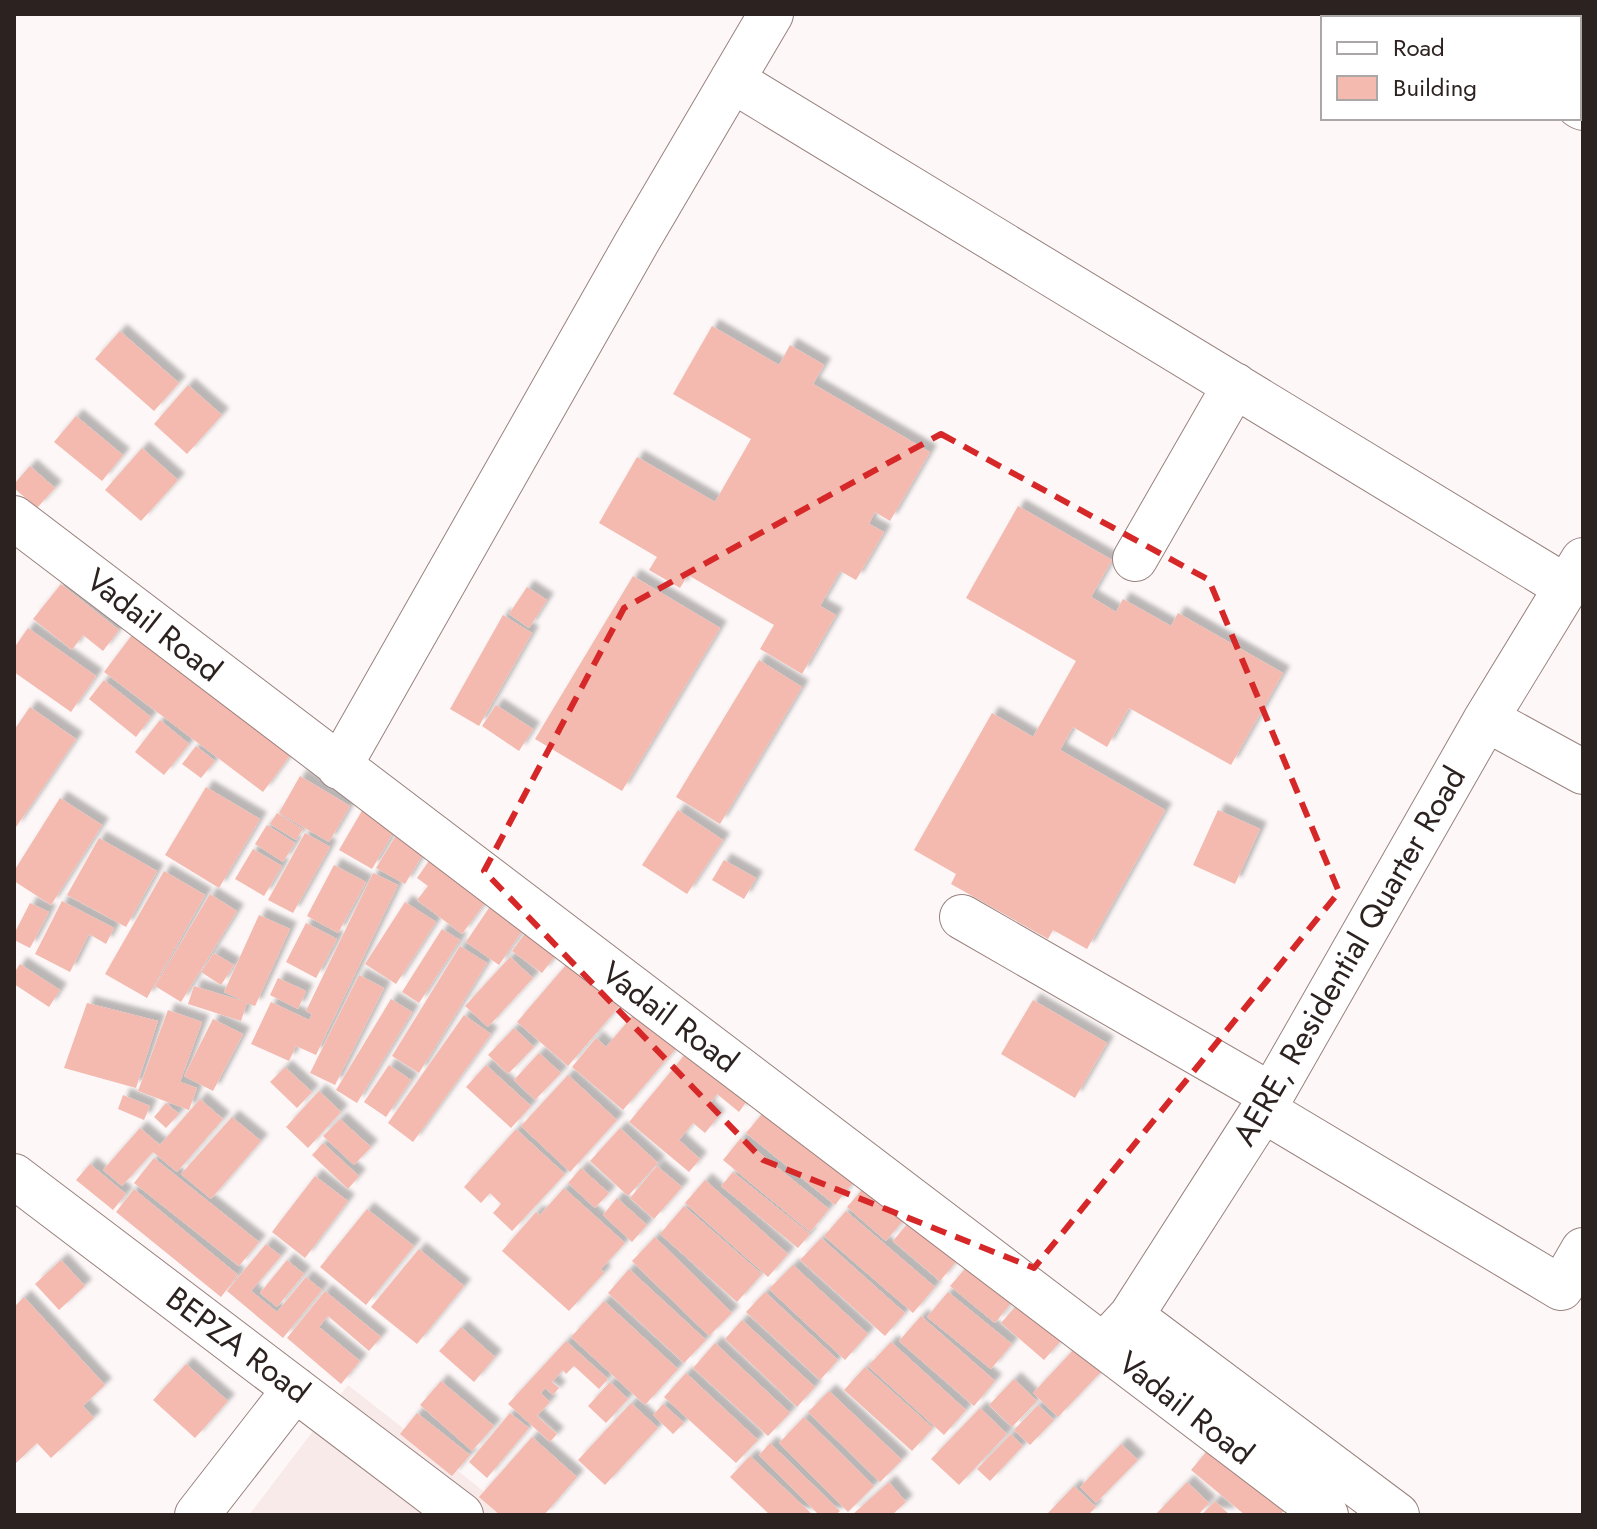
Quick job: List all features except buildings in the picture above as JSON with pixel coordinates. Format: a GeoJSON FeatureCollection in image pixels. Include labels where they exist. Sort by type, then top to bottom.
{"type":"FeatureCollection","features":[{"type":"Feature","properties":{"kind":"street"},"geometry":{"type":"LineString","coordinates":[[339,767],[621,270],[771,14]]}},
{"type":"Feature","properties":{"kind":"street"},"geometry":{"type":"LineString","coordinates":[[732,80],[1235,385],[1574,573]]}},
{"type":"Feature","properties":{"kind":"street"},"geometry":{"type":"LineString","coordinates":[[1135,559],[1235,385]]}},
{"type":"Feature","properties":{"kind":"street","name":"Vadail Road"},"geometry":{"type":"LineString","coordinates":[[14,518],[339,767],[1117,1330],[1326,1515]]}},
{"type":"Feature","properties":{"kind":"street","name":"AERE, Residential Quarter Road"},"geometry":{"type":"LineString","coordinates":[[1117,1330],[1267,1102],[1486,719],[1574,573]]}},
{"type":"Feature","properties":{"kind":"street"},"geometry":{"type":"LineString","coordinates":[[1486,719],[1583,772]]}},
{"type":"Feature","properties":{"kind":"street"},"geometry":{"type":"LineString","coordinates":[[962,917],[1267,1102],[1561,1288],[1583,1250]]}},
{"type":"Feature","properties":{"kind":"street","name":"BEPZA Road"},"geometry":{"type":"LineString","coordinates":[[15,1177],[461,1515]]}},
{"type":"Feature","properties":{"kind":"street"},"geometry":{"type":"LineString","coordinates":[[1117,1330],[1397,1515]]}},
{"type":"Feature","properties":{"kind":"street"},"geometry":{"type":"LineString","coordinates":[[197,1515],[295,1389]]}},
{"type":"Feature","properties":{"kind":"highlighted area"},"geometry":{"type":"Polygon","coordinates":[[[941,434],[1209,580],[1339,892],[1034,1268],[763,1160],[484,871],[624,608],[941,434]]]}},
{"type":"Feature","properties":{"kind":"shaded area"},"geometry":{"type":"Polygon","coordinates":[[[348,1385],[514,1515],[249,1515],[348,1385]]]}}]}
